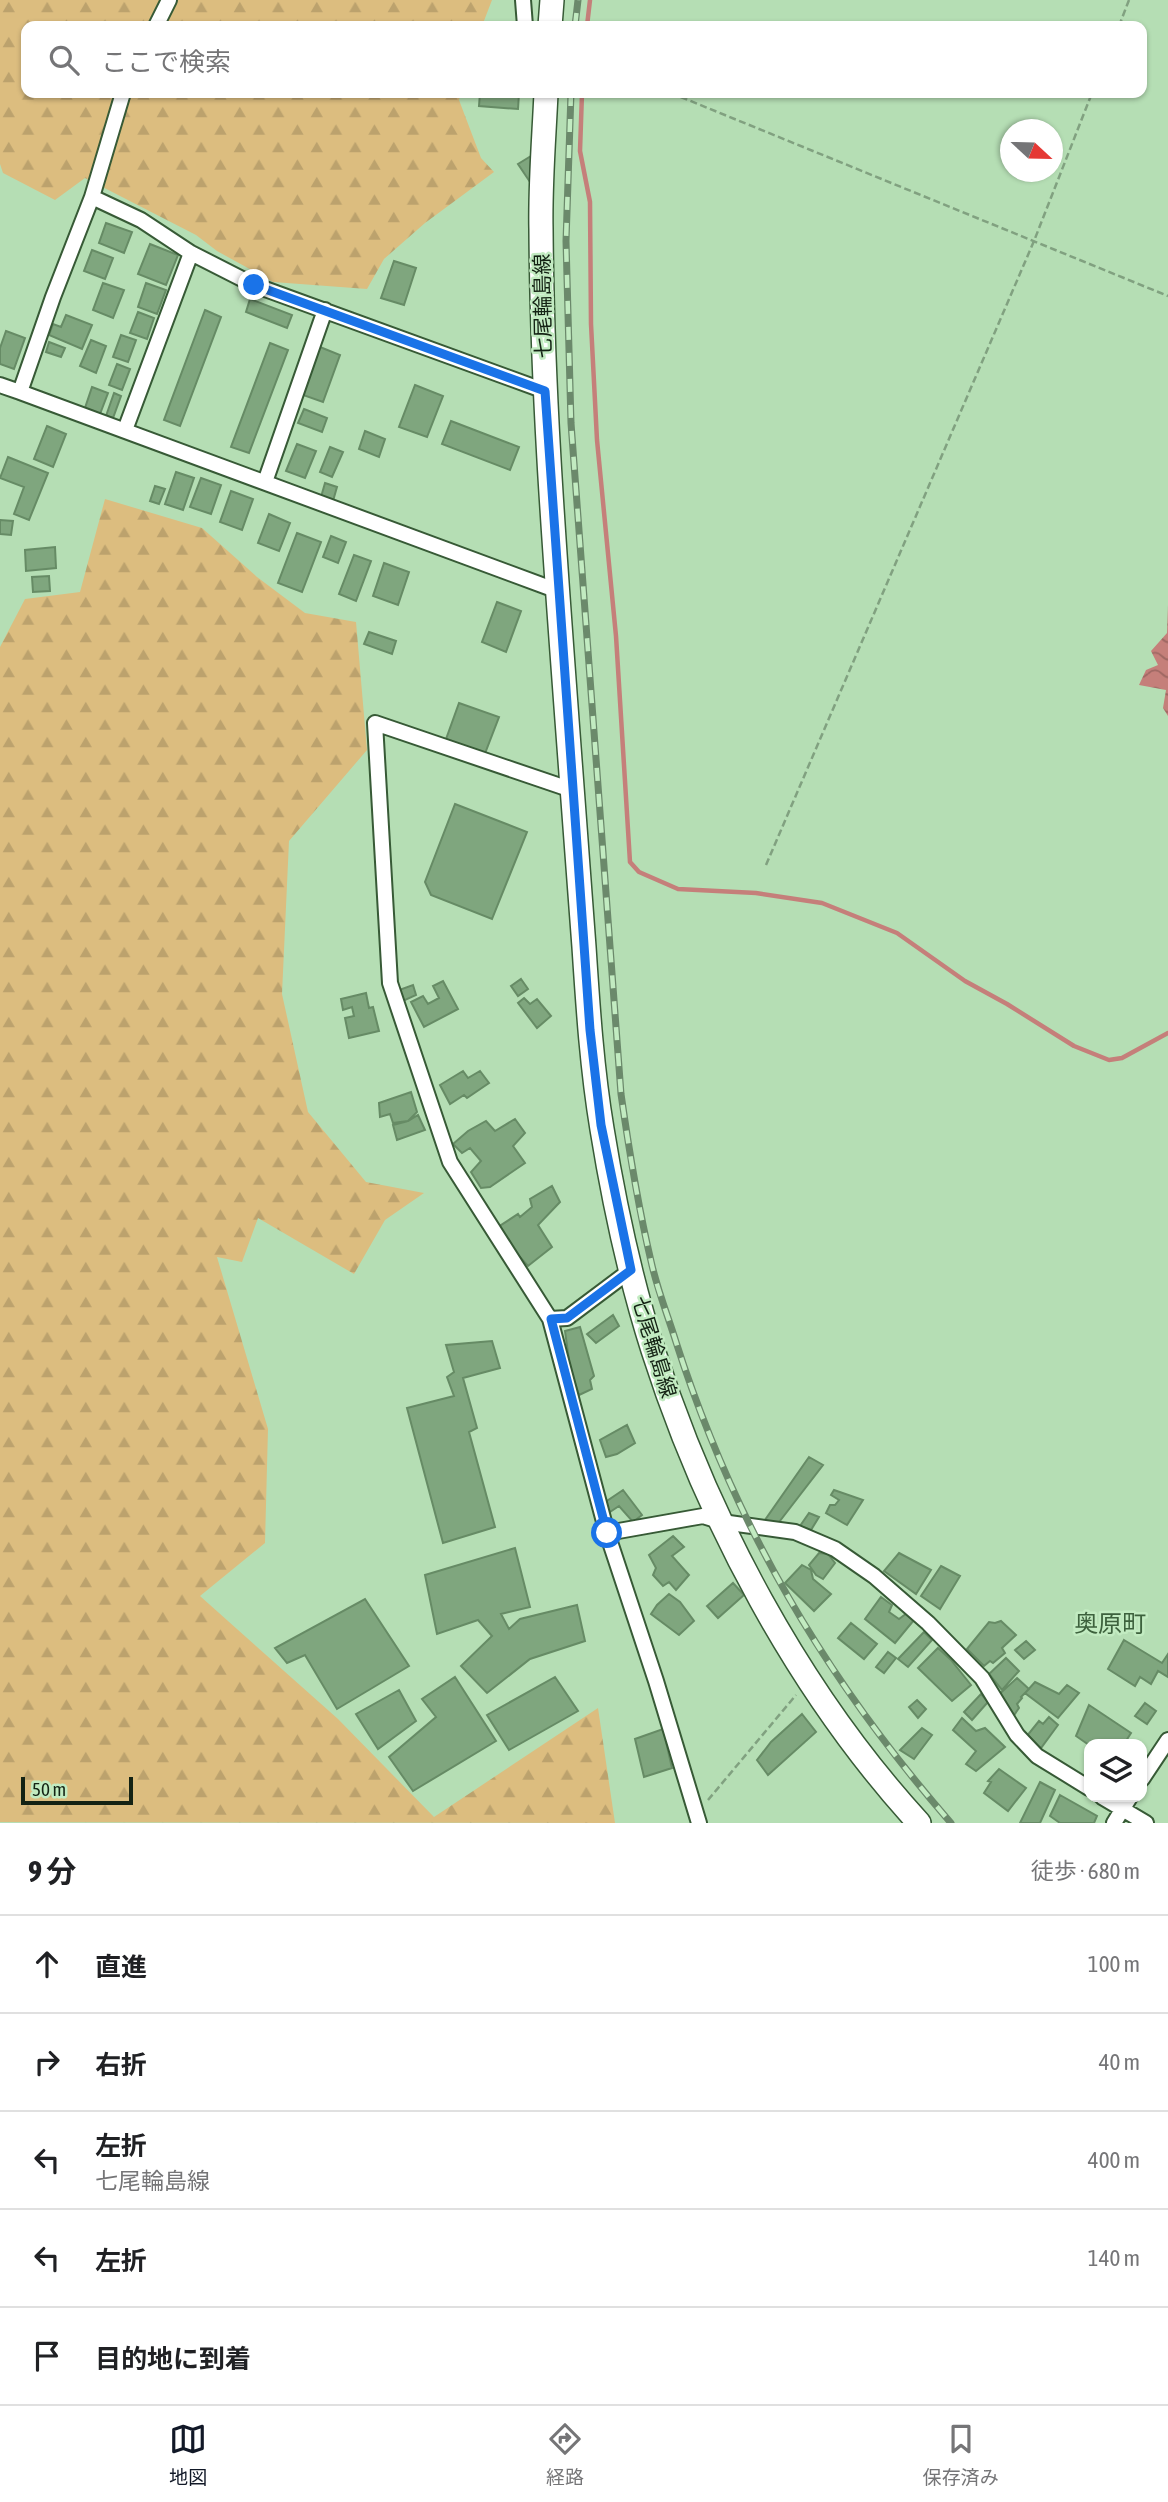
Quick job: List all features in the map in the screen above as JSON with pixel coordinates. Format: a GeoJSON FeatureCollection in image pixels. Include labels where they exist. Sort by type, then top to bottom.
{"type":"FeatureCollection","features":[{"type":"Feature","properties":{"kind":"main road"},"geometry":{"type":"LineString","coordinates":[[550,21],[552,0]]}},
{"type":"Feature","properties":{"kind":"main road","name":"七尾輪島線"},"geometry":{"type":"LineString","coordinates":[[546,98],[541,225],[545,391],[558,591],[590,1030],[598,1098],[622,1236],[652,1348],[678,1423],[758,1594],[809,1679],[872,1767],[919,1823]]}},
{"type":"Feature","properties":{"kind":"street"},"geometry":{"type":"LineString","coordinates":[[158,21],[169,0]]}},
{"type":"Feature","properties":{"kind":"street"},"geometry":{"type":"LineString","coordinates":[[523,0],[525,21]]}},
{"type":"Feature","properties":{"kind":"street"},"geometry":{"type":"LineString","coordinates":[[20,392],[92,197],[122,98]]}},
{"type":"Feature","properties":{"kind":"street"},"geometry":{"type":"LineString","coordinates":[[92,197],[141,219],[191,253],[254,285],[545,391]]}},
{"type":"Feature","properties":{"kind":"street"},"geometry":{"type":"LineString","coordinates":[[125,430],[191,253]]}},
{"type":"Feature","properties":{"kind":"street"},"geometry":{"type":"LineString","coordinates":[[265,482],[326,310]]}},
{"type":"Feature","properties":{"kind":"street"},"geometry":{"type":"LineString","coordinates":[[0,385],[558,591]]}},
{"type":"Feature","properties":{"kind":"street"},"geometry":{"type":"LineString","coordinates":[[572,790],[375,723],[390,983],[450,1162],[551,1319],[607,1533],[698,1819]]}},
{"type":"Feature","properties":{"kind":"street"},"geometry":{"type":"LineString","coordinates":[[551,1319],[567,1318],[631,1270]]}},
{"type":"Feature","properties":{"kind":"street"},"geometry":{"type":"LineString","coordinates":[[607,1533],[702,1516],[722,1522],[795,1532],[835,1549],[874,1576],[928,1623],[982,1678],[1017,1735],[1037,1755],[1084,1785]]}},
{"type":"Feature","properties":{"kind":"street"},"geometry":{"type":"LineString","coordinates":[[1147,1772],[1168,1740]]}},
{"type":"Feature","properties":{"kind":"street"},"geometry":{"type":"LineString","coordinates":[[1114,1823],[1126,1803],[1146,1823]]}},
{"type":"Feature","properties":{"kind":"path"},"geometry":{"type":"LineString","coordinates":[[1121,21],[1129,0]]}},
{"type":"Feature","properties":{"kind":"path"},"geometry":{"type":"LineString","coordinates":[[683,98],[1168,296]]}},
{"type":"Feature","properties":{"kind":"path"},"geometry":{"type":"LineString","coordinates":[[766,865],[1034,241],[1090,98]]}},
{"type":"Feature","properties":{"kind":"path"},"geometry":{"type":"LineString","coordinates":[[698,1819],[809,1679]]}},
{"type":"Feature","properties":{"kind":"green space"},"geometry":{"type":"Polygon","coordinates":[[[0,0],[492,0],[484,21],[21,21],[21,98],[460,98],[481,158],[494,172],[425,223],[384,259],[367,289],[273,282],[217,251],[196,235],[85,178],[55,200],[3,173],[0,164],[0,0]]]}},
{"type":"Feature","properties":{"kind":"green space"},"geometry":{"type":"Polygon","coordinates":[[[105,499],[202,528],[257,577],[305,613],[356,622],[367,750],[289,841],[282,994],[308,1112],[366,1182],[424,1193],[385,1220],[354,1274],[258,1218],[242,1262],[217,1257],[268,1429],[265,1543],[200,1596],[338,1719],[434,1817],[598,1708],[615,1823],[0,1822],[0,647],[25,599],[80,592],[105,499]]]}},
{"type":"Feature","properties":{"kind":"water"},"geometry":{"type":"Polygon","coordinates":[[[1168,605],[1168,716],[1163,708],[1166,690],[1139,685],[1146,670],[1158,665],[1151,651],[1167,633],[1168,605]]]}},
{"type":"Feature","properties":{"kind":"building"},"geometry":{"type":"Polygon","coordinates":[[[480,98],[519,98],[518,109],[479,106],[480,98]]]}},
{"type":"Feature","properties":{"kind":"building"},"geometry":{"type":"Polygon","coordinates":[[[531,156],[530,182],[518,164],[531,156]]]}},
{"type":"Feature","properties":{"kind":"building"},"geometry":{"type":"Polygon","coordinates":[[[106,223],[132,232],[124,253],[99,243],[106,223]]]}},
{"type":"Feature","properties":{"kind":"building"},"geometry":{"type":"Polygon","coordinates":[[[150,244],[178,255],[166,285],[138,274],[150,244]]]}},
{"type":"Feature","properties":{"kind":"building"},"geometry":{"type":"Polygon","coordinates":[[[92,250],[113,258],[105,279],[84,271],[92,250]]]}},
{"type":"Feature","properties":{"kind":"building"},"geometry":{"type":"Polygon","coordinates":[[[394,261],[416,268],[404,305],[381,298],[394,261]]]}},
{"type":"Feature","properties":{"kind":"building"},"geometry":{"type":"Polygon","coordinates":[[[103,283],[124,290],[113,318],[93,310],[103,283]]]}},
{"type":"Feature","properties":{"kind":"building"},"geometry":{"type":"Polygon","coordinates":[[[146,283],[166,290],[157,314],[138,307],[146,283]]]}},
{"type":"Feature","properties":{"kind":"building"},"geometry":{"type":"Polygon","coordinates":[[[250,299],[292,315],[287,328],[246,312],[250,299]]]}},
{"type":"Feature","properties":{"kind":"building"},"geometry":{"type":"Polygon","coordinates":[[[205,310],[221,317],[180,426],[164,420],[205,310]]]}},
{"type":"Feature","properties":{"kind":"building"},"geometry":{"type":"Polygon","coordinates":[[[138,312],[154,318],[147,339],[130,333],[138,312]]]}},
{"type":"Feature","properties":{"kind":"building"},"geometry":{"type":"Polygon","coordinates":[[[66,315],[92,325],[82,349],[49,335],[53,324],[61,327],[66,315]]]}},
{"type":"Feature","properties":{"kind":"building"},"geometry":{"type":"Polygon","coordinates":[[[6,331],[25,338],[14,369],[0,364],[0,348],[6,331]]]}},
{"type":"Feature","properties":{"kind":"building"},"geometry":{"type":"Polygon","coordinates":[[[121,335],[136,340],[128,362],[113,357],[121,335]]]}},
{"type":"Feature","properties":{"kind":"building"},"geometry":{"type":"Polygon","coordinates":[[[91,340],[106,346],[96,373],[80,366],[91,340]]]}},
{"type":"Feature","properties":{"kind":"building"},"geometry":{"type":"Polygon","coordinates":[[[49,342],[65,348],[61,357],[46,352],[49,342]]]}},
{"type":"Feature","properties":{"kind":"building"},"geometry":{"type":"Polygon","coordinates":[[[270,343],[288,350],[249,453],[231,447],[270,343]]]}},
{"type":"Feature","properties":{"kind":"building"},"geometry":{"type":"Polygon","coordinates":[[[320,347],[340,355],[323,402],[303,395],[320,347]]]}},
{"type":"Feature","properties":{"kind":"building"},"geometry":{"type":"Polygon","coordinates":[[[117,364],[130,369],[122,390],[109,385],[117,364]]]}},
{"type":"Feature","properties":{"kind":"building"},"geometry":{"type":"Polygon","coordinates":[[[415,385],[443,396],[427,437],[399,427],[415,385]]]}},
{"type":"Feature","properties":{"kind":"building"},"geometry":{"type":"Polygon","coordinates":[[[92,387],[108,393],[100,414],[85,408],[92,387]]]}},
{"type":"Feature","properties":{"kind":"building"},"geometry":{"type":"Polygon","coordinates":[[[114,393],[121,396],[113,418],[106,416],[114,393]]]}},
{"type":"Feature","properties":{"kind":"building"},"geometry":{"type":"Polygon","coordinates":[[[304,409],[327,418],[322,432],[298,423],[304,409]]]}},
{"type":"Feature","properties":{"kind":"building"},"geometry":{"type":"Polygon","coordinates":[[[451,421],[519,447],[510,470],[442,444],[451,421]]]}},
{"type":"Feature","properties":{"kind":"building"},"geometry":{"type":"Polygon","coordinates":[[[47,426],[66,434],[53,467],[34,459],[47,426]]]}},
{"type":"Feature","properties":{"kind":"building"},"geometry":{"type":"Polygon","coordinates":[[[365,431],[385,439],[379,457],[359,449],[365,431]]]}},
{"type":"Feature","properties":{"kind":"building"},"geometry":{"type":"Polygon","coordinates":[[[297,444],[316,451],[305,478],[286,471],[297,444]]]}},
{"type":"Feature","properties":{"kind":"building"},"geometry":{"type":"Polygon","coordinates":[[[330,447],[343,452],[332,477],[320,472],[330,447]]]}},
{"type":"Feature","properties":{"kind":"building"},"geometry":{"type":"Polygon","coordinates":[[[8,457],[48,473],[29,520],[14,514],[24,487],[0,478],[8,457]]]}},
{"type":"Feature","properties":{"kind":"building"},"geometry":{"type":"Polygon","coordinates":[[[176,472],[194,478],[183,510],[165,504],[176,472]]]}},
{"type":"Feature","properties":{"kind":"building"},"geometry":{"type":"Polygon","coordinates":[[[201,478],[221,485],[211,514],[190,507],[201,478]]]}},
{"type":"Feature","properties":{"kind":"building"},"geometry":{"type":"Polygon","coordinates":[[[325,483],[337,487],[333,501],[321,497],[325,483]]]}},
{"type":"Feature","properties":{"kind":"building"},"geometry":{"type":"Polygon","coordinates":[[[155,486],[165,489],[159,504],[150,501],[155,486]]]}},
{"type":"Feature","properties":{"kind":"building"},"geometry":{"type":"Polygon","coordinates":[[[231,491],[253,499],[242,530],[220,522],[231,491]]]}},
{"type":"Feature","properties":{"kind":"building"},"geometry":{"type":"Polygon","coordinates":[[[269,514],[290,523],[279,551],[258,543],[269,514]]]}},
{"type":"Feature","properties":{"kind":"building"},"geometry":{"type":"Polygon","coordinates":[[[0,520],[13,521],[11,535],[0,534],[0,520]]]}},
{"type":"Feature","properties":{"kind":"building"},"geometry":{"type":"Polygon","coordinates":[[[297,533],[321,542],[302,592],[278,583],[297,533]]]}},
{"type":"Feature","properties":{"kind":"building"},"geometry":{"type":"Polygon","coordinates":[[[331,536],[346,542],[338,563],[323,557],[331,536]]]}},
{"type":"Feature","properties":{"kind":"building"},"geometry":{"type":"Polygon","coordinates":[[[55,547],[56,568],[26,571],[25,550],[55,547]]]}},
{"type":"Feature","properties":{"kind":"building"},"geometry":{"type":"Polygon","coordinates":[[[354,555],[371,561],[356,601],[339,594],[354,555]]]}},
{"type":"Feature","properties":{"kind":"building"},"geometry":{"type":"Polygon","coordinates":[[[384,563],[409,572],[398,605],[373,596],[384,563]]]}},
{"type":"Feature","properties":{"kind":"building"},"geometry":{"type":"Polygon","coordinates":[[[49,576],[50,591],[33,592],[32,577],[49,576]]]}},
{"type":"Feature","properties":{"kind":"building"},"geometry":{"type":"Polygon","coordinates":[[[497,602],[521,611],[506,652],[482,642],[497,602]]]}},
{"type":"Feature","properties":{"kind":"building"},"geometry":{"type":"Polygon","coordinates":[[[369,632],[396,641],[392,654],[364,644],[369,632]]]}},
{"type":"Feature","properties":{"kind":"building"},"geometry":{"type":"Polygon","coordinates":[[[459,703],[499,717],[484,756],[445,742],[459,703]]]}},
{"type":"Feature","properties":{"kind":"building"},"geometry":{"type":"Polygon","coordinates":[[[455,804],[527,832],[492,919],[431,895],[425,882],[455,804]]]}},
{"type":"Feature","properties":{"kind":"building"},"geometry":{"type":"Polygon","coordinates":[[[521,979],[528,989],[518,996],[511,986],[521,979]]]}},
{"type":"Feature","properties":{"kind":"building"},"geometry":{"type":"Polygon","coordinates":[[[443,981],[458,1009],[424,1027],[411,1002],[423,996],[428,1004],[439,998],[433,986],[443,981]]]}},
{"type":"Feature","properties":{"kind":"building"},"geometry":{"type":"Polygon","coordinates":[[[413,985],[416,995],[403,1001],[399,990],[413,985]]]}},
{"type":"Feature","properties":{"kind":"building"},"geometry":{"type":"Polygon","coordinates":[[[366,993],[379,1031],[349,1038],[345,1018],[354,1016],[352,1007],[343,1010],[341,999],[366,993]]]}},
{"type":"Feature","properties":{"kind":"building"},"geometry":{"type":"Polygon","coordinates":[[[524,998],[530,1004],[537,999],[551,1016],[537,1028],[518,1003],[524,998]]]}},
{"type":"Feature","properties":{"kind":"building"},"geometry":{"type":"Polygon","coordinates":[[[463,1071],[468,1078],[480,1071],[489,1083],[467,1098],[464,1095],[450,1104],[440,1085],[463,1071]]]}},
{"type":"Feature","properties":{"kind":"building"},"geometry":{"type":"Polygon","coordinates":[[[411,1092],[417,1112],[408,1121],[393,1123],[390,1114],[380,1117],[379,1103],[411,1092]]]}},
{"type":"Feature","properties":{"kind":"building"},"geometry":{"type":"Polygon","coordinates":[[[418,1115],[425,1130],[397,1140],[393,1125],[418,1115]]]}},
{"type":"Feature","properties":{"kind":"building"},"geometry":{"type":"Polygon","coordinates":[[[515,1119],[525,1133],[513,1146],[525,1163],[490,1187],[481,1188],[471,1172],[481,1161],[470,1148],[462,1153],[453,1144],[486,1121],[495,1131],[515,1119]]]}},
{"type":"Feature","properties":{"kind":"building"},"geometry":{"type":"Polygon","coordinates":[[[552,1186],[560,1202],[538,1225],[552,1247],[528,1266],[495,1229],[518,1214],[520,1217],[532,1207],[530,1199],[552,1186]]]}},
{"type":"Feature","properties":{"kind":"building"},"geometry":{"type":"Polygon","coordinates":[[[613,1315],[619,1326],[596,1343],[587,1334],[613,1315]]]}},
{"type":"Feature","properties":{"kind":"building"},"geometry":{"type":"Polygon","coordinates":[[[580,1327],[594,1376],[590,1380],[592,1389],[579,1395],[568,1362],[565,1331],[580,1327]]]}},
{"type":"Feature","properties":{"kind":"building"},"geometry":{"type":"Polygon","coordinates":[[[492,1341],[500,1368],[463,1378],[477,1428],[469,1432],[495,1527],[443,1543],[407,1408],[454,1396],[447,1377],[454,1372],[446,1345],[492,1341]]]}},
{"type":"Feature","properties":{"kind":"building"},"geometry":{"type":"Polygon","coordinates":[[[627,1425],[635,1443],[606,1457],[600,1440],[627,1425]]]}},
{"type":"Feature","properties":{"kind":"building"},"geometry":{"type":"Polygon","coordinates":[[[809,1457],[823,1465],[776,1526],[765,1520],[809,1457]]]}},
{"type":"Feature","properties":{"kind":"building"},"geometry":{"type":"Polygon","coordinates":[[[623,1490],[642,1515],[633,1522],[619,1506],[607,1514],[604,1503],[623,1490]]]}},
{"type":"Feature","properties":{"kind":"building"},"geometry":{"type":"Polygon","coordinates":[[[834,1490],[863,1500],[847,1525],[826,1513],[830,1505],[835,1505],[839,1500],[831,1495],[834,1490]]]}},
{"type":"Feature","properties":{"kind":"building"},"geometry":{"type":"Polygon","coordinates":[[[809,1513],[819,1517],[811,1530],[800,1526],[809,1513]]]}},
{"type":"Feature","properties":{"kind":"building"},"geometry":{"type":"Polygon","coordinates":[[[673,1536],[684,1547],[672,1556],[689,1575],[676,1590],[669,1582],[663,1586],[653,1575],[656,1568],[649,1555],[673,1536]]]}},
{"type":"Feature","properties":{"kind":"building"},"geometry":{"type":"Polygon","coordinates":[[[515,1548],[530,1607],[501,1614],[509,1629],[520,1619],[577,1605],[585,1641],[530,1659],[487,1693],[461,1666],[492,1636],[478,1620],[437,1634],[425,1575],[515,1548]]]}},
{"type":"Feature","properties":{"kind":"building"},"geometry":{"type":"Polygon","coordinates":[[[819,1553],[828,1554],[835,1563],[823,1579],[816,1575],[809,1565],[819,1553]]]}},
{"type":"Feature","properties":{"kind":"building"},"geometry":{"type":"Polygon","coordinates":[[[899,1553],[931,1570],[916,1594],[884,1571],[899,1553]]]}},
{"type":"Feature","properties":{"kind":"building"},"geometry":{"type":"Polygon","coordinates":[[[802,1565],[811,1570],[813,1579],[831,1594],[814,1611],[785,1583],[802,1565]]]}},
{"type":"Feature","properties":{"kind":"building"},"geometry":{"type":"Polygon","coordinates":[[[941,1566],[960,1576],[940,1609],[921,1596],[941,1566]]]}},
{"type":"Feature","properties":{"kind":"building"},"geometry":{"type":"Polygon","coordinates":[[[733,1583],[744,1595],[718,1618],[707,1606],[733,1583]]]}},
{"type":"Feature","properties":{"kind":"building"},"geometry":{"type":"Polygon","coordinates":[[[669,1594],[680,1602],[694,1621],[679,1635],[651,1614],[669,1594]]]}},
{"type":"Feature","properties":{"kind":"building"},"geometry":{"type":"Polygon","coordinates":[[[881,1597],[892,1605],[889,1612],[899,1619],[907,1613],[914,1620],[895,1643],[865,1619],[881,1597]]]}},
{"type":"Feature","properties":{"kind":"building"},"geometry":{"type":"Polygon","coordinates":[[[365,1599],[409,1666],[337,1709],[305,1655],[287,1663],[275,1648],[365,1599]]]}},
{"type":"Feature","properties":{"kind":"building"},"geometry":{"type":"Polygon","coordinates":[[[1001,1621],[1016,1635],[1002,1648],[1005,1653],[993,1663],[990,1661],[984,1666],[967,1649],[989,1622],[1001,1621]]]}},
{"type":"Feature","properties":{"kind":"building"},"geometry":{"type":"Polygon","coordinates":[[[851,1623],[877,1644],[864,1659],[838,1638],[851,1623]]]}},
{"type":"Feature","properties":{"kind":"building"},"geometry":{"type":"Polygon","coordinates":[[[924,1632],[932,1640],[908,1667],[898,1659],[924,1632]]]}},
{"type":"Feature","properties":{"kind":"building"},"geometry":{"type":"Polygon","coordinates":[[[1124,1640],[1162,1663],[1168,1654],[1168,1677],[1158,1671],[1151,1684],[1140,1677],[1135,1686],[1108,1669],[1124,1640]]]}},
{"type":"Feature","properties":{"kind":"building"},"geometry":{"type":"Polygon","coordinates":[[[1026,1641],[1035,1650],[1024,1659],[1015,1650],[1026,1641]]]}},
{"type":"Feature","properties":{"kind":"building"},"geometry":{"type":"Polygon","coordinates":[[[938,1648],[971,1685],[952,1701],[918,1668],[938,1648]]]}},
{"type":"Feature","properties":{"kind":"building"},"geometry":{"type":"Polygon","coordinates":[[[888,1652],[896,1658],[884,1673],[876,1667],[888,1652]]]}},
{"type":"Feature","properties":{"kind":"building"},"geometry":{"type":"Polygon","coordinates":[[[1006,1658],[1019,1671],[1002,1690],[989,1674],[1006,1658]]]}},
{"type":"Feature","properties":{"kind":"building"},"geometry":{"type":"Polygon","coordinates":[[[455,1677],[496,1741],[413,1791],[389,1757],[436,1717],[422,1699],[455,1677]]]}},
{"type":"Feature","properties":{"kind":"building"},"geometry":{"type":"Polygon","coordinates":[[[555,1677],[578,1711],[509,1750],[487,1715],[555,1677]]]}},
{"type":"Feature","properties":{"kind":"building"},"geometry":{"type":"Polygon","coordinates":[[[1017,1678],[1029,1689],[1021,1697],[1017,1704],[1019,1708],[1012,1718],[995,1698],[1017,1678]]]}},
{"type":"Feature","properties":{"kind":"building"},"geometry":{"type":"Polygon","coordinates":[[[1035,1682],[1059,1694],[1067,1685],[1079,1693],[1058,1718],[1025,1693],[1035,1682]]]}},
{"type":"Feature","properties":{"kind":"building"},"geometry":{"type":"Polygon","coordinates":[[[399,1690],[416,1721],[378,1749],[356,1714],[399,1690]]]}},
{"type":"Feature","properties":{"kind":"building"},"geometry":{"type":"Polygon","coordinates":[[[981,1694],[988,1702],[972,1720],[964,1712],[981,1694]]]}},
{"type":"Feature","properties":{"kind":"building"},"geometry":{"type":"Polygon","coordinates":[[[917,1700],[926,1709],[918,1718],[909,1707],[917,1700]]]}},
{"type":"Feature","properties":{"kind":"building"},"geometry":{"type":"Polygon","coordinates":[[[1145,1703],[1156,1711],[1147,1724],[1135,1716],[1145,1703]]]}},
{"type":"Feature","properties":{"kind":"building"},"geometry":{"type":"Polygon","coordinates":[[[1089,1705],[1131,1733],[1127,1739],[1084,1739],[1084,1742],[1076,1736],[1089,1705]]]}},
{"type":"Feature","properties":{"kind":"building"},"geometry":{"type":"Polygon","coordinates":[[[802,1714],[816,1732],[768,1775],[757,1760],[771,1742],[802,1714]]]}},
{"type":"Feature","properties":{"kind":"building"},"geometry":{"type":"Polygon","coordinates":[[[1049,1717],[1058,1725],[1041,1748],[1026,1737],[1039,1721],[1043,1724],[1049,1717]]]}},
{"type":"Feature","properties":{"kind":"building"},"geometry":{"type":"Polygon","coordinates":[[[962,1718],[976,1731],[985,1728],[1005,1747],[976,1771],[966,1764],[976,1751],[953,1730],[962,1718]]]}},
{"type":"Feature","properties":{"kind":"building"},"geometry":{"type":"Polygon","coordinates":[[[922,1728],[932,1735],[914,1759],[900,1750],[922,1728]]]}},
{"type":"Feature","properties":{"kind":"building"},"geometry":{"type":"Polygon","coordinates":[[[663,1729],[672,1768],[644,1777],[635,1739],[663,1729]]]}},
{"type":"Feature","properties":{"kind":"building"},"geometry":{"type":"Polygon","coordinates":[[[999,1769],[1026,1788],[1008,1811],[984,1793],[991,1782],[988,1781],[999,1769]]]}},
{"type":"Feature","properties":{"kind":"building"},"geometry":{"type":"Polygon","coordinates":[[[1040,1782],[1055,1790],[1040,1823],[1020,1823],[1040,1782]]]}},
{"type":"Feature","properties":{"kind":"building"},"geometry":{"type":"Polygon","coordinates":[[[1060,1795],[1097,1816],[1094,1823],[1060,1823],[1050,1816],[1060,1795]]]}},
{"type":"Feature","properties":{"kind":"waterway"},"geometry":{"type":"LineString","coordinates":[[588,21],[590,0]]}},
{"type":"Feature","properties":{"kind":"waterway"},"geometry":{"type":"LineString","coordinates":[[582,98],[580,151],[590,202],[591,324],[597,440],[616,636],[630,862],[639,872],[678,889],[756,893],[822,903],[897,933],[965,981],[1074,1046],[1109,1060],[1122,1058],[1168,1033]]}},
{"type":"Feature","properties":{"kind":"railway"},"geometry":{"type":"LineString","coordinates":[[576,21],[578,0]]}},
{"type":"Feature","properties":{"kind":"railway"},"geometry":{"type":"LineString","coordinates":[[571,98],[566,241],[571,423],[621,1094],[646,1240],[659,1292],[700,1410],[756,1537],[824,1656],[863,1713],[951,1823]]}},
{"type":"Feature","properties":{"kind":"district","name":"奥原町"},"geometry":{"type":"Point","coordinates":[1110,1624]}},
{"type":"Feature","properties":{"kind":"route"},"geometry":{"type":"LineString","coordinates":[[254,285],[545,391],[590,1030],[601,1125],[631,1270],[567,1318],[551,1319],[607,1533]]}}]}
